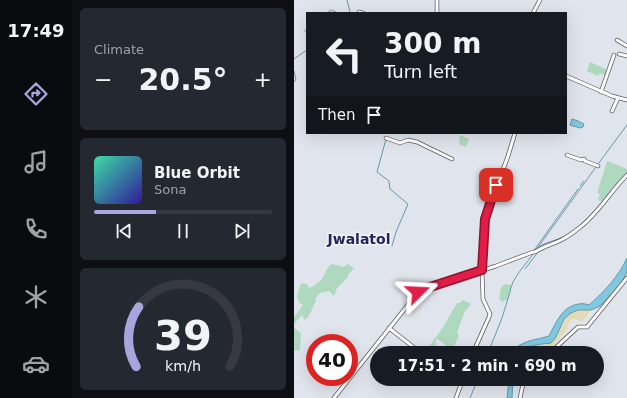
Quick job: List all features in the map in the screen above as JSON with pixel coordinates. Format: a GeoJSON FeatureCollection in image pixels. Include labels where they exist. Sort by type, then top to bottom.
{"type":"FeatureCollection","features":[{"type":"Feature","properties":{"kind":"street"},"geometry":{"type":"LineString","coordinates":[[437,0],[438,12]]}},
{"type":"Feature","properties":{"kind":"street"},"geometry":{"type":"LineString","coordinates":[[534,12],[540,0]]}},
{"type":"Feature","properties":{"kind":"street"},"geometry":{"type":"LineString","coordinates":[[617,40],[627,46]]}},
{"type":"Feature","properties":{"kind":"street"},"geometry":{"type":"LineString","coordinates":[[619,54],[627,56]]}},
{"type":"Feature","properties":{"kind":"street"},"geometry":{"type":"LineString","coordinates":[[600,92],[614,55]]}},
{"type":"Feature","properties":{"kind":"street"},"geometry":{"type":"LineString","coordinates":[[567,76],[600,92],[627,100]]}},
{"type":"Feature","properties":{"kind":"street"},"geometry":{"type":"LineString","coordinates":[[612,111],[618,98]]}},
{"type":"Feature","properties":{"kind":"street"},"geometry":{"type":"LineString","coordinates":[[476,346],[490,317],[483,299],[482,270],[485,219],[515,134]]}},
{"type":"Feature","properties":{"kind":"street"},"geometry":{"type":"LineString","coordinates":[[386,138],[400,142],[408,140],[417,142],[452,159]]}},
{"type":"Feature","properties":{"kind":"street"},"geometry":{"type":"LineString","coordinates":[[567,155],[598,165]]}},
{"type":"Feature","properties":{"kind":"street"},"geometry":{"type":"LineString","coordinates":[[334,398],[420,291],[535,252],[542,247],[563,239],[580,228],[627,175]]}},
{"type":"Feature","properties":{"kind":"street"},"geometry":{"type":"LineString","coordinates":[[558,346],[578,327],[587,327],[627,278]]}},
{"type":"Feature","properties":{"kind":"street"},"geometry":{"type":"LineString","coordinates":[[389,328],[412,346]]}},
{"type":"Feature","properties":{"kind":"street"},"geometry":{"type":"LineString","coordinates":[[456,398],[460,386]]}},
{"type":"Feature","properties":{"kind":"street"},"geometry":{"type":"LineString","coordinates":[[520,398],[523,386]]}},
{"type":"Feature","properties":{"kind":"green space"},"geometry":{"type":"Polygon","coordinates":[[[590,62],[608,70],[606,76],[600,73],[598,76],[587,71],[590,62]]]}},
{"type":"Feature","properties":{"kind":"green space"},"geometry":{"type":"Polygon","coordinates":[[[460,135],[469,139],[466,147],[459,144],[460,135]]]}},
{"type":"Feature","properties":{"kind":"green space"},"geometry":{"type":"Polygon","coordinates":[[[607,161],[627,169],[627,175],[604,202],[598,200],[600,194],[597,193],[607,161]]]}},
{"type":"Feature","properties":{"kind":"green space"},"geometry":{"type":"Polygon","coordinates":[[[332,264],[344,267],[348,264],[354,269],[337,288],[334,296],[329,291],[320,293],[315,299],[316,301],[307,318],[305,320],[302,315],[294,324],[294,317],[303,305],[298,302],[297,297],[300,285],[303,283],[307,284],[309,288],[314,286],[322,279],[328,267],[332,264]]]}},
{"type":"Feature","properties":{"kind":"green space"},"geometry":{"type":"Polygon","coordinates":[[[505,284],[512,285],[507,301],[504,300],[503,302],[499,299],[501,289],[505,284]]]}},
{"type":"Feature","properties":{"kind":"green space"},"geometry":{"type":"Polygon","coordinates":[[[463,300],[471,304],[465,311],[457,332],[459,335],[454,346],[446,346],[437,339],[435,342],[437,344],[435,346],[429,346],[457,303],[460,303],[463,300]]]}},
{"type":"Feature","properties":{"kind":"green space"},"geometry":{"type":"Polygon","coordinates":[[[294,328],[301,333],[300,350],[294,351],[294,328]]]}},
{"type":"Feature","properties":{"kind":"sand"},"geometry":{"type":"Polygon","coordinates":[[[578,310],[591,310],[582,322],[572,319],[567,326],[567,329],[554,344],[557,346],[533,346],[551,343],[559,328],[568,316],[578,310]]]}},
{"type":"Feature","properties":{"kind":"water"},"geometry":{"type":"Polygon","coordinates":[[[572,119],[584,124],[583,127],[580,128],[570,125],[572,119]]]}},
{"type":"Feature","properties":{"kind":"water"},"geometry":{"type":"Polygon","coordinates":[[[627,258],[627,272],[620,285],[600,306],[591,310],[578,310],[571,313],[564,319],[556,337],[551,343],[531,346],[518,346],[523,343],[549,336],[560,316],[568,308],[573,305],[580,304],[589,305],[611,283],[627,258]]]}},
{"type":"Feature","properties":{"kind":"water"},"geometry":{"type":"Polygon","coordinates":[[[508,386],[513,386],[512,398],[507,398],[508,386]]]}},
{"type":"Feature","properties":{"kind":"waterway"},"geometry":{"type":"LineString","coordinates":[[347,0],[350,12]]}},
{"type":"Feature","properties":{"kind":"waterway"},"geometry":{"type":"LineString","coordinates":[[329,12],[331,10],[336,12]]}},
{"type":"Feature","properties":{"kind":"waterway"},"geometry":{"type":"LineString","coordinates":[[294,59],[306,51]]}},
{"type":"Feature","properties":{"kind":"waterway"},"geometry":{"type":"LineString","coordinates":[[294,71],[296,79],[294,82]]}},
{"type":"Feature","properties":{"kind":"waterway"},"geometry":{"type":"LineString","coordinates":[[598,164],[627,125]]}},
{"type":"Feature","properties":{"kind":"waterway"},"geometry":{"type":"LineString","coordinates":[[386,139],[377,172],[389,181],[390,189],[408,204],[396,232],[392,246]]}},
{"type":"Feature","properties":{"kind":"waterway"},"geometry":{"type":"LineString","coordinates":[[536,250],[596,167]]}},
{"type":"Feature","properties":{"kind":"waterway"},"geometry":{"type":"LineString","coordinates":[[538,247],[561,238],[579,226],[627,173]]}},
{"type":"Feature","properties":{"kind":"waterway"},"geometry":{"type":"LineString","coordinates":[[580,186],[584,181]]}},
{"type":"Feature","properties":{"kind":"waterway"},"geometry":{"type":"LineString","coordinates":[[534,250],[578,189]]}},
{"type":"Feature","properties":{"kind":"waterway"},"geometry":{"type":"LineString","coordinates":[[598,212],[612,194]]}},
{"type":"Feature","properties":{"kind":"waterway"},"geometry":{"type":"LineString","coordinates":[[577,231],[584,226]]}},
{"type":"Feature","properties":{"kind":"waterway"},"geometry":{"type":"LineString","coordinates":[[525,269],[538,252]]}},
{"type":"Feature","properties":{"kind":"waterway"},"geometry":{"type":"LineString","coordinates":[[491,346],[502,318],[513,282],[534,253]]}},
{"type":"Feature","properties":{"kind":"waterway"},"geometry":{"type":"LineString","coordinates":[[470,398],[475,386]]}},
{"type":"Feature","properties":{"kind":"district","name":"Jwalatol"},"geometry":{"type":"Point","coordinates":[359,239]}},
{"type":"Feature","properties":{"kind":"route"},"geometry":{"type":"LineString","coordinates":[[418,292],[482,270],[485,219],[496,185]]}}]}
